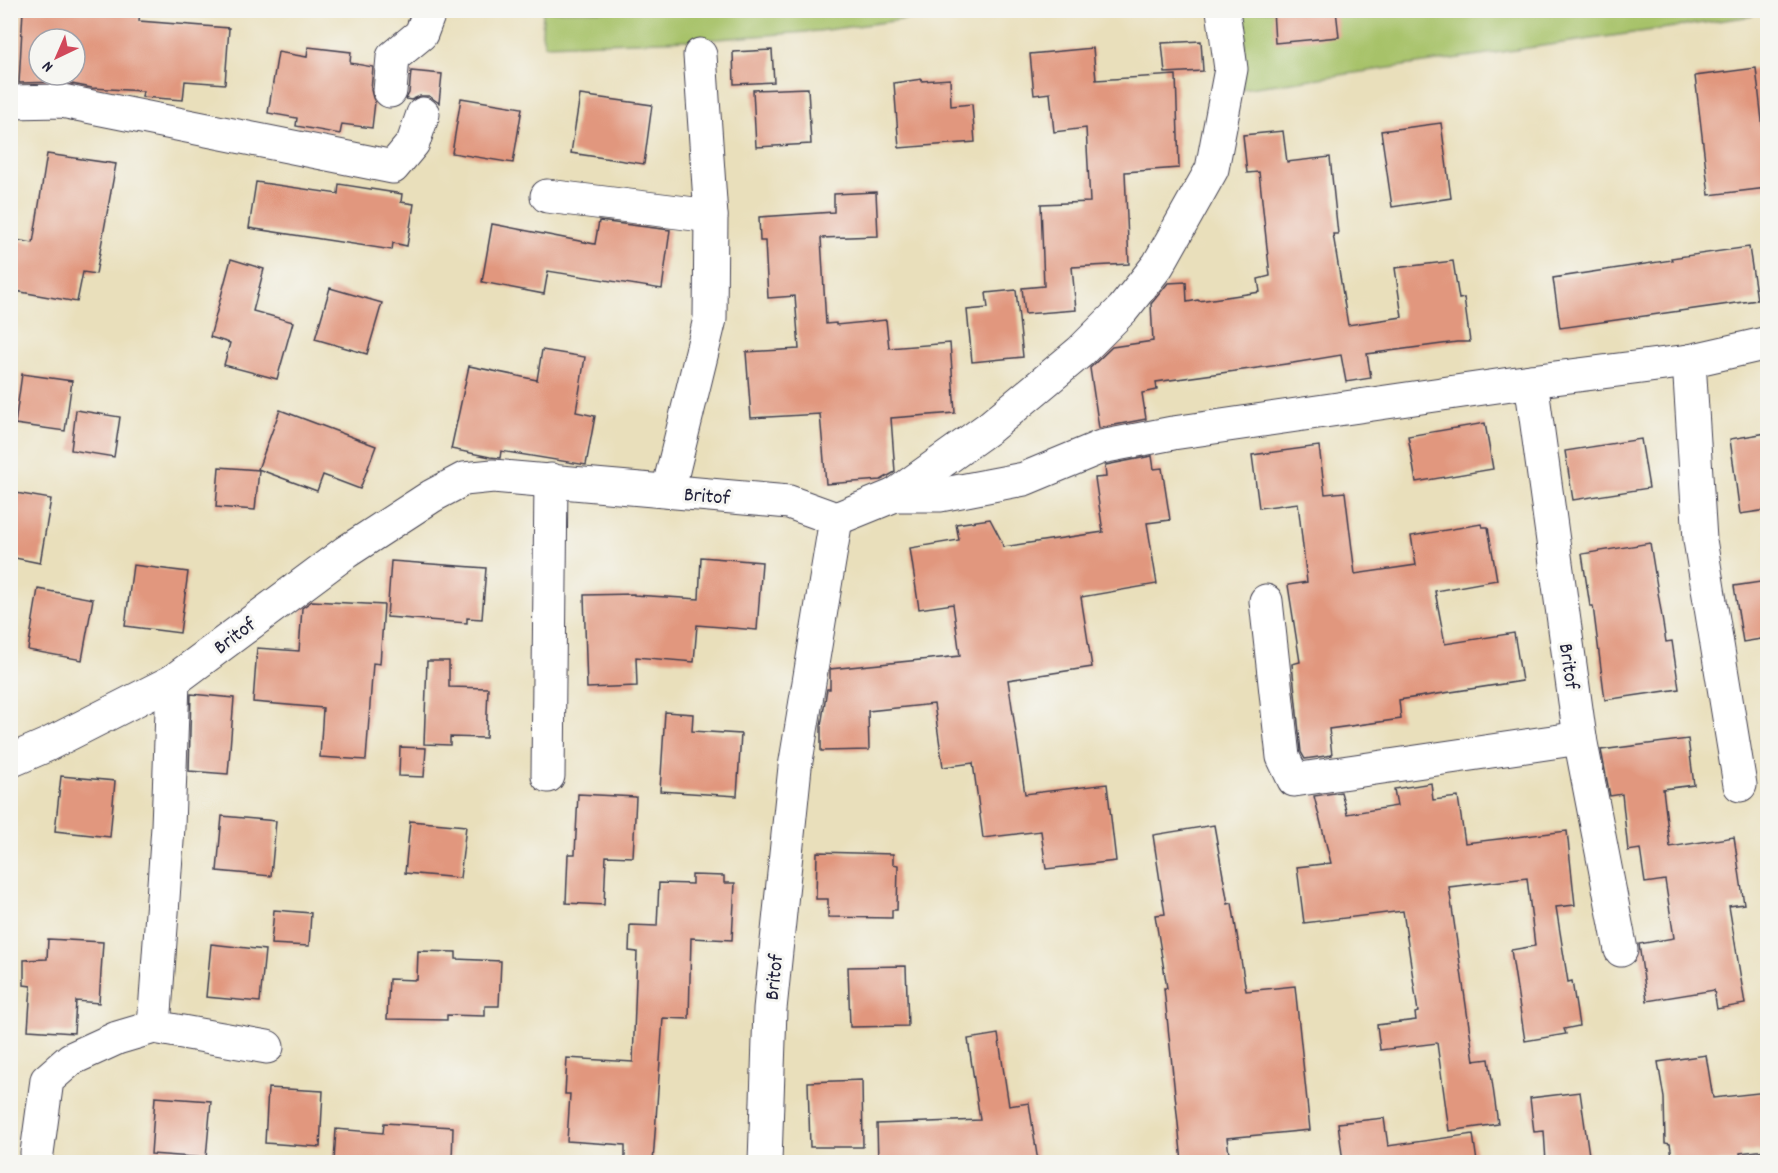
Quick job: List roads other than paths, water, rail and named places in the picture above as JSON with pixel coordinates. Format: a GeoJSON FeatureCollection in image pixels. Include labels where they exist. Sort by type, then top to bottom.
{"type":"FeatureCollection","features":[{"type":"Feature","properties":{"kind":"street"},"geometry":{"type":"LineString","coordinates":[[390,91],[393,57],[421,34],[430,10]]}},
{"type":"Feature","properties":{"kind":"street"},"geometry":{"type":"LineString","coordinates":[[836,519],[895,495],[990,427],[1080,352],[1123,309],[1158,265],[1212,169],[1231,69],[1223,10]]}},
{"type":"Feature","properties":{"kind":"street"},"geometry":{"type":"LineString","coordinates":[[668,491],[710,320],[711,216],[700,55]]}},
{"type":"Feature","properties":{"kind":"street"},"geometry":{"type":"LineString","coordinates":[[10,102],[62,101],[393,167],[413,143],[423,114]]}},
{"type":"Feature","properties":{"kind":"street"},"geometry":{"type":"LineString","coordinates":[[547,196],[711,216]]}},
{"type":"Feature","properties":{"kind":"street"},"geometry":{"type":"LineString","coordinates":[[895,495],[939,495],[1024,479],[1101,447],[1163,435],[1531,381],[1689,361],[1767,343]]}},
{"type":"Feature","properties":{"kind":"street"},"geometry":{"type":"LineString","coordinates":[[1689,361],[1700,540],[1740,785]]}},
{"type":"Feature","properties":{"kind":"street","name":"Britof"},"geometry":{"type":"LineString","coordinates":[[1531,381],[1580,738],[1621,950]]}},
{"type":"Feature","properties":{"kind":"street","name":"Britof"},"geometry":{"type":"LineString","coordinates":[[10,761],[47,745],[173,681],[346,552],[432,496],[464,479],[493,476],[789,501],[836,519],[795,767],[770,1009],[765,1162]]}},
{"type":"Feature","properties":{"kind":"street"},"geometry":{"type":"LineString","coordinates":[[548,776],[550,480]]}},
{"type":"Feature","properties":{"kind":"street"},"geometry":{"type":"LineString","coordinates":[[1266,601],[1283,757],[1294,780],[1580,738]]}},
{"type":"Feature","properties":{"kind":"street"},"geometry":{"type":"LineString","coordinates":[[154,1028],[168,826],[173,681]]}},
{"type":"Feature","properties":{"kind":"street"},"geometry":{"type":"LineString","coordinates":[[37,1153],[47,1080],[70,1059],[117,1038],[154,1028],[267,1047]]}}]}
